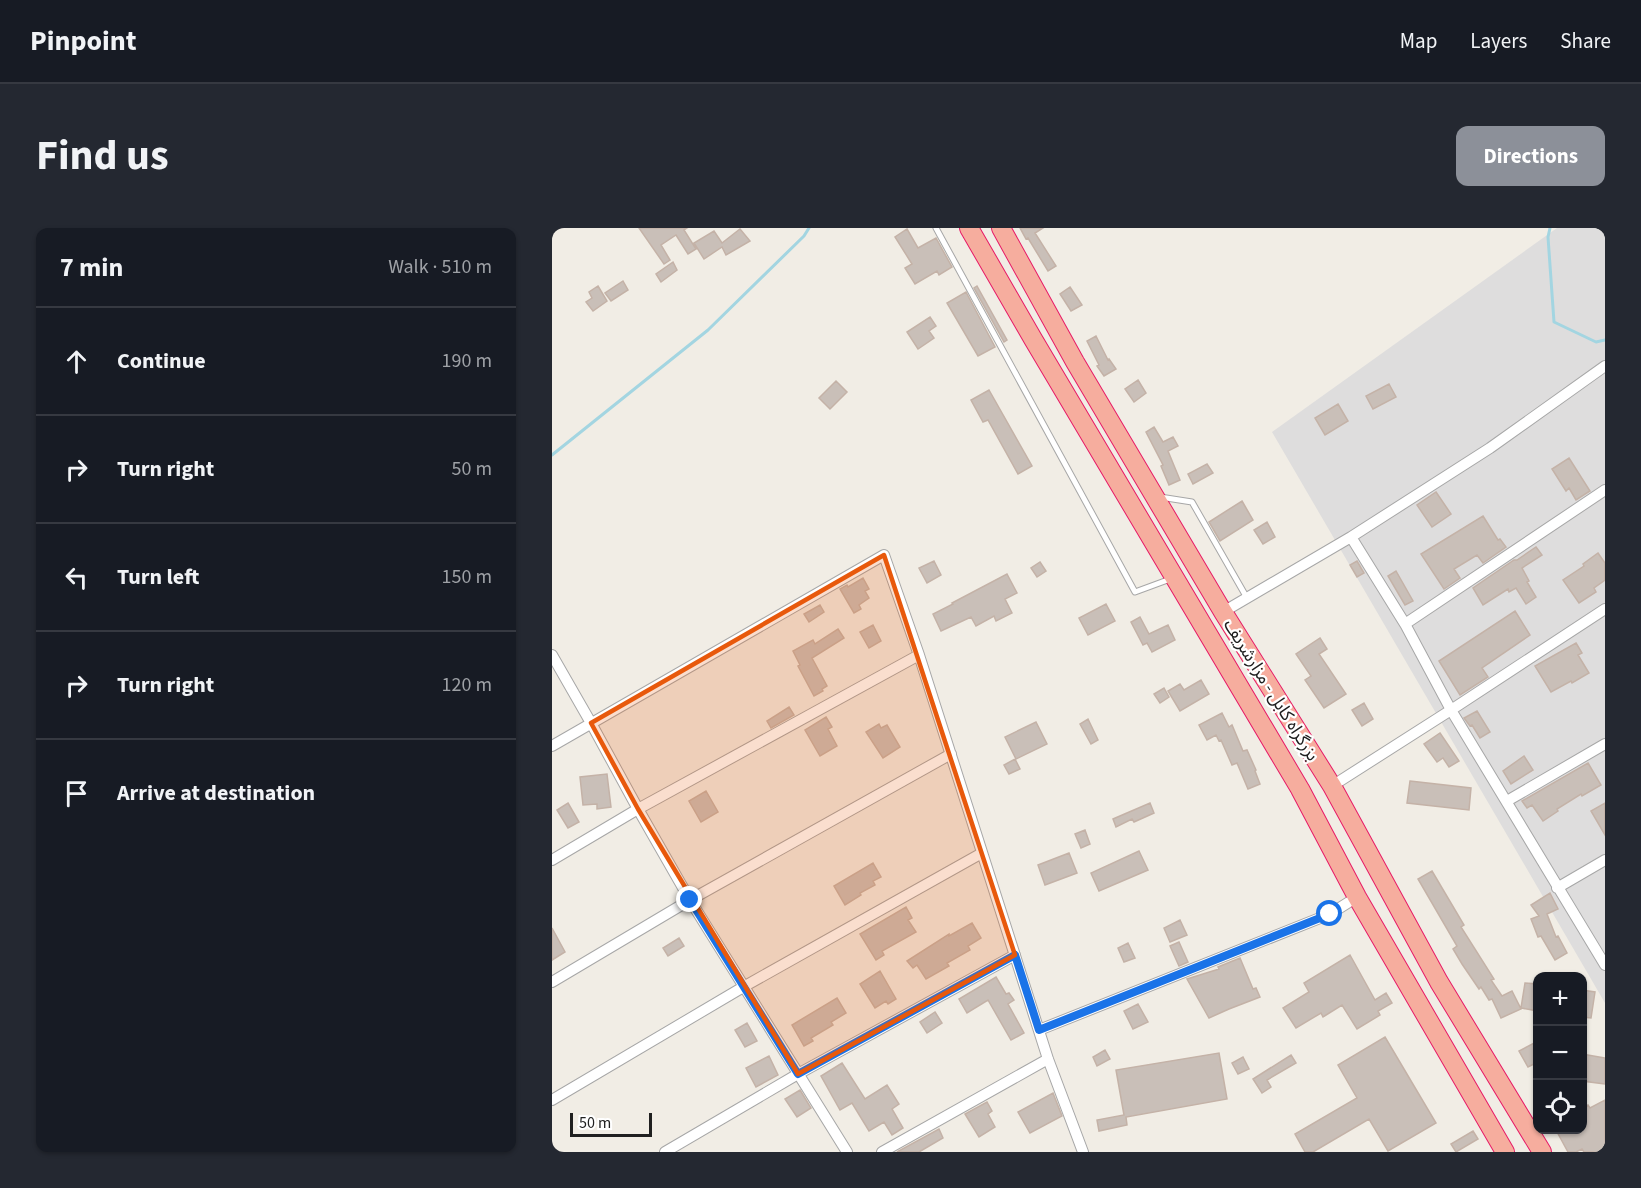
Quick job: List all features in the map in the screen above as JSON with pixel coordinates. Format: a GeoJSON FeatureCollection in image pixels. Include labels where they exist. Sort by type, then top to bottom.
{"type":"FeatureCollection","features":[{"type":"Feature","properties":{"kind":"highway","name":"بزرگراه کابل - مزارشریف"},"geometry":{"type":"LineString","coordinates":[[969,228],[1300,789],[1357,897],[1505,1152]]}},
{"type":"Feature","properties":{"kind":"highway","name":"بزرگراه کابل - مزارشریف"},"geometry":{"type":"LineString","coordinates":[[1001,228],[1075,362],[1222,612],[1332,786],[1439,982],[1542,1152]]}},
{"type":"Feature","properties":{"kind":"street"},"geometry":{"type":"LineString","coordinates":[[1222,612],[1351,537],[1490,448],[1605,366]]}},
{"type":"Feature","properties":{"kind":"street"},"geometry":{"type":"LineString","coordinates":[[1406,624],[1605,490]]}},
{"type":"Feature","properties":{"kind":"street"},"geometry":{"type":"LineString","coordinates":[[1351,537],[1406,624],[1451,710],[1605,965]]}},
{"type":"Feature","properties":{"kind":"street"},"geometry":{"type":"LineString","coordinates":[[552,746],[884,555],[919,655],[1048,1059],[1082,1151]]}},
{"type":"Feature","properties":{"kind":"street"},"geometry":{"type":"LineString","coordinates":[[1332,786],[1605,609]]}},
{"type":"Feature","properties":{"kind":"street"},"geometry":{"type":"LineString","coordinates":[[552,655],[690,900],[847,1152]]}},
{"type":"Feature","properties":{"kind":"street"},"geometry":{"type":"LineString","coordinates":[[552,860],[638,809],[919,655]]}},
{"type":"Feature","properties":{"kind":"street"},"geometry":{"type":"LineString","coordinates":[[1507,801],[1605,744]]}},
{"type":"Feature","properties":{"kind":"street"},"geometry":{"type":"LineString","coordinates":[[552,982],[690,900],[951,754]]}},
{"type":"Feature","properties":{"kind":"street"},"geometry":{"type":"LineString","coordinates":[[552,1100],[745,987],[982,853]]}},
{"type":"Feature","properties":{"kind":"street"},"geometry":{"type":"LineString","coordinates":[[1557,888],[1605,860]]}},
{"type":"Feature","properties":{"kind":"street"},"geometry":{"type":"LineString","coordinates":[[1039,1030],[1330,914],[1357,897]]}},
{"type":"Feature","properties":{"kind":"street"},"geometry":{"type":"LineString","coordinates":[[665,1152],[798,1074],[1015,955]]}},
{"type":"Feature","properties":{"kind":"street"},"geometry":{"type":"LineString","coordinates":[[882,1152],[1048,1059]]}},
{"type":"Feature","properties":{"kind":"lane"},"geometry":{"type":"LineString","coordinates":[[936,228],[1135,592],[1174,578]]}},
{"type":"Feature","properties":{"kind":"lane"},"geometry":{"type":"LineString","coordinates":[[1154,496],[1192,502],[1246,598]]}},
{"type":"Feature","properties":{"kind":"highlighted area"},"geometry":{"type":"Polygon","coordinates":[[[884,555],[1015,955],[798,1074],[638,809],[591,723],[884,555]]]}},
{"type":"Feature","properties":{"kind":"shaded area"},"geometry":{"type":"Polygon","coordinates":[[[1557,228],[1605,228],[1605,1003],[1587,972],[1272,432],[1557,228]]]}},
{"type":"Feature","properties":{"kind":"building"},"geometry":{"type":"Polygon","coordinates":[[[639,228],[687,228],[684,230],[696,249],[688,254],[676,235],[661,245],[670,260],[664,264],[639,228]]]}},
{"type":"Feature","properties":{"kind":"building"},"geometry":{"type":"Polygon","coordinates":[[[1020,228],[1043,228],[1035,233],[1056,266],[1048,271],[1020,228]]]}},
{"type":"Feature","properties":{"kind":"building"},"geometry":{"type":"Polygon","coordinates":[[[740,229],[750,241],[726,255],[722,247],[704,259],[694,243],[714,231],[722,243],[740,229]]]}},
{"type":"Feature","properties":{"kind":"building"},"geometry":{"type":"Polygon","coordinates":[[[907,229],[918,248],[936,238],[952,267],[939,275],[937,271],[915,284],[905,268],[912,264],[895,237],[907,229]]]}},
{"type":"Feature","properties":{"kind":"building"},"geometry":{"type":"Polygon","coordinates":[[[673,262],[677,270],[661,282],[656,274],[673,262]]]}},
{"type":"Feature","properties":{"kind":"building"},"geometry":{"type":"Polygon","coordinates":[[[623,281],[628,290],[611,301],[605,293],[623,281]]]}},
{"type":"Feature","properties":{"kind":"building"},"geometry":{"type":"Polygon","coordinates":[[[598,286],[607,301],[593,311],[586,302],[592,298],[589,292],[598,286]]]}},
{"type":"Feature","properties":{"kind":"building"},"geometry":{"type":"Polygon","coordinates":[[[977,286],[1007,340],[1004,342],[974,288],[977,286]]]}},
{"type":"Feature","properties":{"kind":"building"},"geometry":{"type":"Polygon","coordinates":[[[1070,287],[1082,305],[1071,311],[1060,294],[1070,287]]]}},
{"type":"Feature","properties":{"kind":"building"},"geometry":{"type":"Polygon","coordinates":[[[966,292],[995,347],[978,356],[947,303],[966,292]]]}},
{"type":"Feature","properties":{"kind":"building"},"geometry":{"type":"Polygon","coordinates":[[[930,317],[936,326],[929,331],[934,338],[918,349],[907,332],[930,317]]]}},
{"type":"Feature","properties":{"kind":"building"},"geometry":{"type":"Polygon","coordinates":[[[1096,336],[1108,360],[1116,369],[1104,376],[1097,366],[1099,365],[1087,341],[1096,336]]]}},
{"type":"Feature","properties":{"kind":"building"},"geometry":{"type":"Polygon","coordinates":[[[1138,380],[1146,393],[1134,402],[1125,389],[1138,380]]]}},
{"type":"Feature","properties":{"kind":"building"},"geometry":{"type":"Polygon","coordinates":[[[836,381],[847,392],[830,409],[819,398],[836,381]]]}},
{"type":"Feature","properties":{"kind":"building"},"geometry":{"type":"Polygon","coordinates":[[[1389,384],[1396,397],[1373,409],[1366,396],[1389,384]]]}},
{"type":"Feature","properties":{"kind":"building"},"geometry":{"type":"Polygon","coordinates":[[[989,390],[1032,466],[1018,474],[988,420],[983,422],[971,400],[989,390]]]}},
{"type":"Feature","properties":{"kind":"building"},"geometry":{"type":"Polygon","coordinates":[[[1338,404],[1348,421],[1325,435],[1315,418],[1338,404]]]}},
{"type":"Feature","properties":{"kind":"building"},"geometry":{"type":"Polygon","coordinates":[[[1154,427],[1163,442],[1173,437],[1178,446],[1168,451],[1180,480],[1169,485],[1161,466],[1163,465],[1146,432],[1154,427]]]}},
{"type":"Feature","properties":{"kind":"building"},"geometry":{"type":"Polygon","coordinates":[[[1569,458],[1590,491],[1576,500],[1569,488],[1566,491],[1552,469],[1569,458]]]}},
{"type":"Feature","properties":{"kind":"building"},"geometry":{"type":"Polygon","coordinates":[[[1207,464],[1213,473],[1193,484],[1188,474],[1207,464]]]}},
{"type":"Feature","properties":{"kind":"building"},"geometry":{"type":"Polygon","coordinates":[[[1436,492],[1451,514],[1432,527],[1417,505],[1436,492]]]}},
{"type":"Feature","properties":{"kind":"building"},"geometry":{"type":"Polygon","coordinates":[[[1242,501],[1253,520],[1220,541],[1209,522],[1242,501]]]}},
{"type":"Feature","properties":{"kind":"building"},"geometry":{"type":"Polygon","coordinates":[[[1483,516],[1498,540],[1500,539],[1506,547],[1483,563],[1477,555],[1454,569],[1460,578],[1444,589],[1421,554],[1483,516]]]}},
{"type":"Feature","properties":{"kind":"building"},"geometry":{"type":"Polygon","coordinates":[[[1267,522],[1275,537],[1263,544],[1254,530],[1267,522]]]}},
{"type":"Feature","properties":{"kind":"building"},"geometry":{"type":"Polygon","coordinates":[[[1536,547],[1542,555],[1522,568],[1536,597],[1526,604],[1516,588],[1509,592],[1508,589],[1483,605],[1473,588],[1536,547]]]}},
{"type":"Feature","properties":{"kind":"building"},"geometry":{"type":"Polygon","coordinates":[[[1598,553],[1605,563],[1605,580],[1594,588],[1596,592],[1579,603],[1563,580],[1598,553]]]}},
{"type":"Feature","properties":{"kind":"building"},"geometry":{"type":"Polygon","coordinates":[[[934,561],[941,575],[927,583],[919,568],[934,561]]]}},
{"type":"Feature","properties":{"kind":"building"},"geometry":{"type":"Polygon","coordinates":[[[1357,561],[1364,573],[1357,577],[1350,565],[1357,561]]]}},
{"type":"Feature","properties":{"kind":"building"},"geometry":{"type":"Polygon","coordinates":[[[1040,562],[1046,571],[1037,577],[1031,568],[1040,562]]]}},
{"type":"Feature","properties":{"kind":"building"},"geometry":{"type":"Polygon","coordinates":[[[1396,571],[1413,601],[1405,605],[1388,576],[1396,571]]]}},
{"type":"Feature","properties":{"kind":"building"},"geometry":{"type":"Polygon","coordinates":[[[1007,574],[1017,593],[1005,599],[1012,613],[996,621],[994,616],[976,626],[971,617],[941,631],[933,614],[1007,574]]]}},
{"type":"Feature","properties":{"kind":"building"},"geometry":{"type":"Polygon","coordinates":[[[863,578],[869,589],[865,591],[869,598],[859,605],[861,609],[854,613],[840,589],[863,578]]]}},
{"type":"Feature","properties":{"kind":"building"},"geometry":{"type":"Polygon","coordinates":[[[1106,604],[1115,621],[1088,635],[1079,618],[1106,604]]]}},
{"type":"Feature","properties":{"kind":"building"},"geometry":{"type":"Polygon","coordinates":[[[820,605],[824,612],[809,622],[804,614],[820,605]]]}},
{"type":"Feature","properties":{"kind":"building"},"geometry":{"type":"Polygon","coordinates":[[[1515,611],[1530,635],[1482,668],[1488,677],[1460,695],[1439,661],[1515,611]]]}},
{"type":"Feature","properties":{"kind":"building"},"geometry":{"type":"Polygon","coordinates":[[[1140,617],[1149,634],[1168,625],[1175,640],[1152,652],[1147,643],[1143,645],[1131,622],[1140,617]]]}},
{"type":"Feature","properties":{"kind":"building"},"geometry":{"type":"Polygon","coordinates":[[[873,625],[881,641],[869,648],[860,632],[873,625]]]}},
{"type":"Feature","properties":{"kind":"building"},"geometry":{"type":"Polygon","coordinates":[[[838,629],[844,638],[812,658],[827,686],[814,696],[798,666],[800,665],[793,651],[813,640],[815,644],[838,629]]]}},
{"type":"Feature","properties":{"kind":"building"},"geometry":{"type":"Polygon","coordinates":[[[1320,638],[1327,649],[1319,654],[1346,694],[1324,708],[1305,680],[1311,676],[1296,654],[1320,638]]]}},
{"type":"Feature","properties":{"kind":"building"},"geometry":{"type":"Polygon","coordinates":[[[1576,643],[1582,653],[1578,655],[1589,673],[1551,692],[1535,666],[1576,643]]]}},
{"type":"Feature","properties":{"kind":"building"},"geometry":{"type":"Polygon","coordinates":[[[1201,680],[1209,694],[1180,711],[1168,691],[1180,684],[1184,690],[1201,680]]]}},
{"type":"Feature","properties":{"kind":"building"},"geometry":{"type":"Polygon","coordinates":[[[1164,688],[1169,697],[1160,703],[1154,694],[1164,688]]]}},
{"type":"Feature","properties":{"kind":"building"},"geometry":{"type":"Polygon","coordinates":[[[1364,703],[1373,719],[1362,726],[1352,710],[1364,703]]]}},
{"type":"Feature","properties":{"kind":"building"},"geometry":{"type":"Polygon","coordinates":[[[789,707],[794,715],[771,728],[767,721],[789,707]]]}},
{"type":"Feature","properties":{"kind":"building"},"geometry":{"type":"Polygon","coordinates":[[[1477,711],[1490,732],[1480,738],[1472,725],[1470,726],[1464,718],[1477,711]]]}},
{"type":"Feature","properties":{"kind":"building"},"geometry":{"type":"Polygon","coordinates":[[[1222,713],[1229,727],[1232,725],[1243,751],[1247,750],[1260,784],[1248,789],[1237,763],[1232,765],[1221,740],[1219,741],[1216,735],[1207,740],[1199,725],[1222,713]]]}},
{"type":"Feature","properties":{"kind":"building"},"geometry":{"type":"Polygon","coordinates":[[[826,717],[832,727],[828,729],[837,746],[820,756],[805,730],[826,717]]]}},
{"type":"Feature","properties":{"kind":"building"},"geometry":{"type":"Polygon","coordinates":[[[1088,719],[1098,740],[1091,744],[1080,724],[1088,719]]]}},
{"type":"Feature","properties":{"kind":"building"},"geometry":{"type":"Polygon","coordinates":[[[1036,722],[1047,744],[1016,759],[1005,737],[1036,722]]]}},
{"type":"Feature","properties":{"kind":"building"},"geometry":{"type":"Polygon","coordinates":[[[879,724],[881,728],[887,725],[900,747],[883,758],[866,732],[879,724]]]}},
{"type":"Feature","properties":{"kind":"building"},"geometry":{"type":"Polygon","coordinates":[[[1440,733],[1459,761],[1449,767],[1443,758],[1437,762],[1424,744],[1440,733]]]}},
{"type":"Feature","properties":{"kind":"building"},"geometry":{"type":"Polygon","coordinates":[[[1524,756],[1533,770],[1511,784],[1503,771],[1524,756]]]}},
{"type":"Feature","properties":{"kind":"building"},"geometry":{"type":"Polygon","coordinates":[[[1015,759],[1020,769],[1009,774],[1004,765],[1015,759]]]}},
{"type":"Feature","properties":{"kind":"building"},"geometry":{"type":"Polygon","coordinates":[[[1588,763],[1601,785],[1582,796],[1581,794],[1543,821],[1532,805],[1527,808],[1522,801],[1588,763]]]}},
{"type":"Feature","properties":{"kind":"building"},"geometry":{"type":"Polygon","coordinates":[[[607,774],[611,807],[597,809],[597,804],[583,805],[580,777],[607,774]]]}},
{"type":"Feature","properties":{"kind":"building"},"geometry":{"type":"Polygon","coordinates":[[[1410,781],[1471,788],[1469,810],[1407,803],[1410,781]]]}},
{"type":"Feature","properties":{"kind":"building"},"geometry":{"type":"Polygon","coordinates":[[[706,791],[718,812],[701,822],[689,801],[706,791]]]}},
{"type":"Feature","properties":{"kind":"building"},"geometry":{"type":"Polygon","coordinates":[[[568,803],[579,822],[568,828],[557,810],[568,803]]]}},
{"type":"Feature","properties":{"kind":"building"},"geometry":{"type":"Polygon","coordinates":[[[1150,803],[1154,813],[1134,822],[1132,819],[1116,827],[1113,819],[1150,803]]]}},
{"type":"Feature","properties":{"kind":"building"},"geometry":{"type":"Polygon","coordinates":[[[1605,803],[1605,835],[1591,811],[1605,803]]]}},
{"type":"Feature","properties":{"kind":"building"},"geometry":{"type":"Polygon","coordinates":[[[1085,830],[1090,844],[1081,848],[1075,834],[1085,830]]]}},
{"type":"Feature","properties":{"kind":"building"},"geometry":{"type":"Polygon","coordinates":[[[1139,851],[1148,870],[1099,891],[1091,873],[1139,851]]]}},
{"type":"Feature","properties":{"kind":"building"},"geometry":{"type":"Polygon","coordinates":[[[1069,853],[1077,873],[1045,885],[1038,865],[1069,853]]]}},
{"type":"Feature","properties":{"kind":"building"},"geometry":{"type":"Polygon","coordinates":[[[873,863],[881,877],[873,881],[875,885],[845,905],[834,886],[873,863]]]}},
{"type":"Feature","properties":{"kind":"building"},"geometry":{"type":"Polygon","coordinates":[[[1432,871],[1464,925],[1461,927],[1494,979],[1491,980],[1502,996],[1512,991],[1521,1009],[1501,1018],[1492,999],[1489,1000],[1481,987],[1479,989],[1462,964],[1453,949],[1457,946],[1418,879],[1432,871]]]}},
{"type":"Feature","properties":{"kind":"building"},"geometry":{"type":"Polygon","coordinates":[[[1550,893],[1558,909],[1547,914],[1556,937],[1558,936],[1567,953],[1555,960],[1541,936],[1538,937],[1531,919],[1539,916],[1531,905],[1550,893]]]}},
{"type":"Feature","properties":{"kind":"building"},"geometry":{"type":"Polygon","coordinates":[[[906,907],[912,918],[908,920],[916,932],[882,951],[884,955],[876,960],[860,934],[906,907]]]}},
{"type":"Feature","properties":{"kind":"building"},"geometry":{"type":"Polygon","coordinates":[[[1180,920],[1187,935],[1170,942],[1164,928],[1180,920]]]}},
{"type":"Feature","properties":{"kind":"building"},"geometry":{"type":"Polygon","coordinates":[[[972,923],[981,938],[968,946],[970,950],[947,963],[949,966],[926,979],[917,965],[913,968],[907,961],[949,934],[949,936],[972,923]]]}},
{"type":"Feature","properties":{"kind":"building"},"geometry":{"type":"Polygon","coordinates":[[[552,928],[565,952],[552,960],[552,928]]]}},
{"type":"Feature","properties":{"kind":"building"},"geometry":{"type":"Polygon","coordinates":[[[679,938],[684,946],[668,956],[663,948],[679,938]]]}},
{"type":"Feature","properties":{"kind":"building"},"geometry":{"type":"Polygon","coordinates":[[[1179,942],[1188,962],[1179,966],[1170,946],[1179,942]]]}},
{"type":"Feature","properties":{"kind":"building"},"geometry":{"type":"Polygon","coordinates":[[[1128,943],[1135,958],[1124,962],[1118,948],[1128,943]]]}},
{"type":"Feature","properties":{"kind":"building"},"geometry":{"type":"Polygon","coordinates":[[[1350,955],[1375,1000],[1386,993],[1392,1003],[1378,1011],[1380,1015],[1357,1029],[1342,1005],[1323,1017],[1321,1013],[1296,1028],[1283,1008],[1309,992],[1304,983],[1350,955]]]}},
{"type":"Feature","properties":{"kind":"building"},"geometry":{"type":"Polygon","coordinates":[[[1240,958],[1253,989],[1256,988],[1260,997],[1209,1018],[1187,979],[1219,969],[1218,967],[1240,958]]]}},
{"type":"Feature","properties":{"kind":"building"},"geometry":{"type":"Polygon","coordinates":[[[880,971],[896,999],[888,1004],[886,1001],[875,1008],[860,984],[880,971]]]}},
{"type":"Feature","properties":{"kind":"building"},"geometry":{"type":"Polygon","coordinates":[[[996,977],[1006,994],[1009,993],[1014,1000],[1008,1004],[1024,1033],[1011,1040],[988,1000],[967,1013],[959,999],[996,977]]]}},
{"type":"Feature","properties":{"kind":"building"},"geometry":{"type":"Polygon","coordinates":[[[1525,983],[1533,984],[1533,1010],[1521,1008],[1525,983]]]}},
{"type":"Feature","properties":{"kind":"building"},"geometry":{"type":"Polygon","coordinates":[[[1587,991],[1595,992],[1591,1018],[1587,1018],[1587,991]]]}},
{"type":"Feature","properties":{"kind":"building"},"geometry":{"type":"Polygon","coordinates":[[[837,998],[846,1013],[831,1022],[833,1025],[811,1038],[813,1041],[804,1046],[792,1025],[837,998]]]}},
{"type":"Feature","properties":{"kind":"building"},"geometry":{"type":"Polygon","coordinates":[[[1138,1004],[1148,1022],[1133,1029],[1124,1011],[1138,1004]]]}},
{"type":"Feature","properties":{"kind":"building"},"geometry":{"type":"Polygon","coordinates":[[[935,1012],[942,1023],[927,1033],[920,1022],[935,1012]]]}},
{"type":"Feature","properties":{"kind":"building"},"geometry":{"type":"Polygon","coordinates":[[[747,1023],[757,1041],[745,1047],[735,1030],[747,1023]]]}},
{"type":"Feature","properties":{"kind":"building"},"geometry":{"type":"Polygon","coordinates":[[[1385,1037],[1436,1123],[1388,1151],[1369,1119],[1313,1152],[1305,1152],[1295,1134],[1357,1098],[1338,1065],[1385,1037]]]}},
{"type":"Feature","properties":{"kind":"building"},"geometry":{"type":"Polygon","coordinates":[[[1533,1044],[1533,1064],[1528,1067],[1519,1051],[1533,1044]]]}},
{"type":"Feature","properties":{"kind":"building"},"geometry":{"type":"Polygon","coordinates":[[[1105,1050],[1110,1059],[1097,1066],[1093,1057],[1105,1050]]]}},
{"type":"Feature","properties":{"kind":"building"},"geometry":{"type":"Polygon","coordinates":[[[1219,1053],[1227,1099],[1126,1117],[1127,1125],[1099,1131],[1097,1120],[1124,1115],[1116,1070],[1219,1053]]]}},
{"type":"Feature","properties":{"kind":"building"},"geometry":{"type":"Polygon","coordinates":[[[1291,1055],[1296,1063],[1267,1080],[1271,1087],[1262,1093],[1253,1079],[1291,1055]]]}},
{"type":"Feature","properties":{"kind":"building"},"geometry":{"type":"Polygon","coordinates":[[[1587,1055],[1605,1058],[1605,1084],[1587,1082],[1587,1055]]]}},
{"type":"Feature","properties":{"kind":"building"},"geometry":{"type":"Polygon","coordinates":[[[769,1056],[778,1075],[756,1087],[746,1068],[769,1056]]]}},
{"type":"Feature","properties":{"kind":"building"},"geometry":{"type":"Polygon","coordinates":[[[1243,1057],[1249,1069],[1238,1074],[1232,1063],[1243,1057]]]}},
{"type":"Feature","properties":{"kind":"building"},"geometry":{"type":"Polygon","coordinates":[[[842,1063],[865,1099],[887,1085],[899,1104],[892,1109],[903,1128],[892,1135],[884,1122],[869,1131],[852,1103],[840,1110],[821,1076],[842,1063]]]}},
{"type":"Feature","properties":{"kind":"building"},"geometry":{"type":"Polygon","coordinates":[[[800,1090],[811,1108],[797,1117],[785,1099],[800,1090]]]}},
{"type":"Feature","properties":{"kind":"building"},"geometry":{"type":"Polygon","coordinates":[[[1053,1093],[1062,1116],[1030,1133],[1018,1112],[1053,1093]]]}},
{"type":"Feature","properties":{"kind":"building"},"geometry":{"type":"Polygon","coordinates":[[[1605,1100],[1605,1152],[1584,1152],[1582,1149],[1568,1152],[1558,1134],[1587,1134],[1587,1106],[1590,1108],[1605,1100]]]}},
{"type":"Feature","properties":{"kind":"building"},"geometry":{"type":"Polygon","coordinates":[[[987,1102],[992,1111],[988,1114],[995,1127],[979,1137],[965,1114],[987,1102]]]}},
{"type":"Feature","properties":{"kind":"building"},"geometry":{"type":"Polygon","coordinates":[[[939,1129],[943,1138],[919,1152],[897,1152],[939,1129]]]}},
{"type":"Feature","properties":{"kind":"building"},"geometry":{"type":"Polygon","coordinates":[[[1473,1131],[1478,1139],[1456,1152],[1451,1144],[1473,1131]]]}},
{"type":"Feature","properties":{"kind":"waterway"},"geometry":{"type":"LineString","coordinates":[[552,455],[708,330],[804,236],[809,228]]}},
{"type":"Feature","properties":{"kind":"waterway"},"geometry":{"type":"LineString","coordinates":[[1550,228],[1548,237],[1554,322],[1596,342],[1605,340]]}},
{"type":"Feature","properties":{"kind":"route"},"geometry":{"type":"LineString","coordinates":[[690,900],[798,1074],[1015,955],[1039,1030],[1330,914]]}}]}
